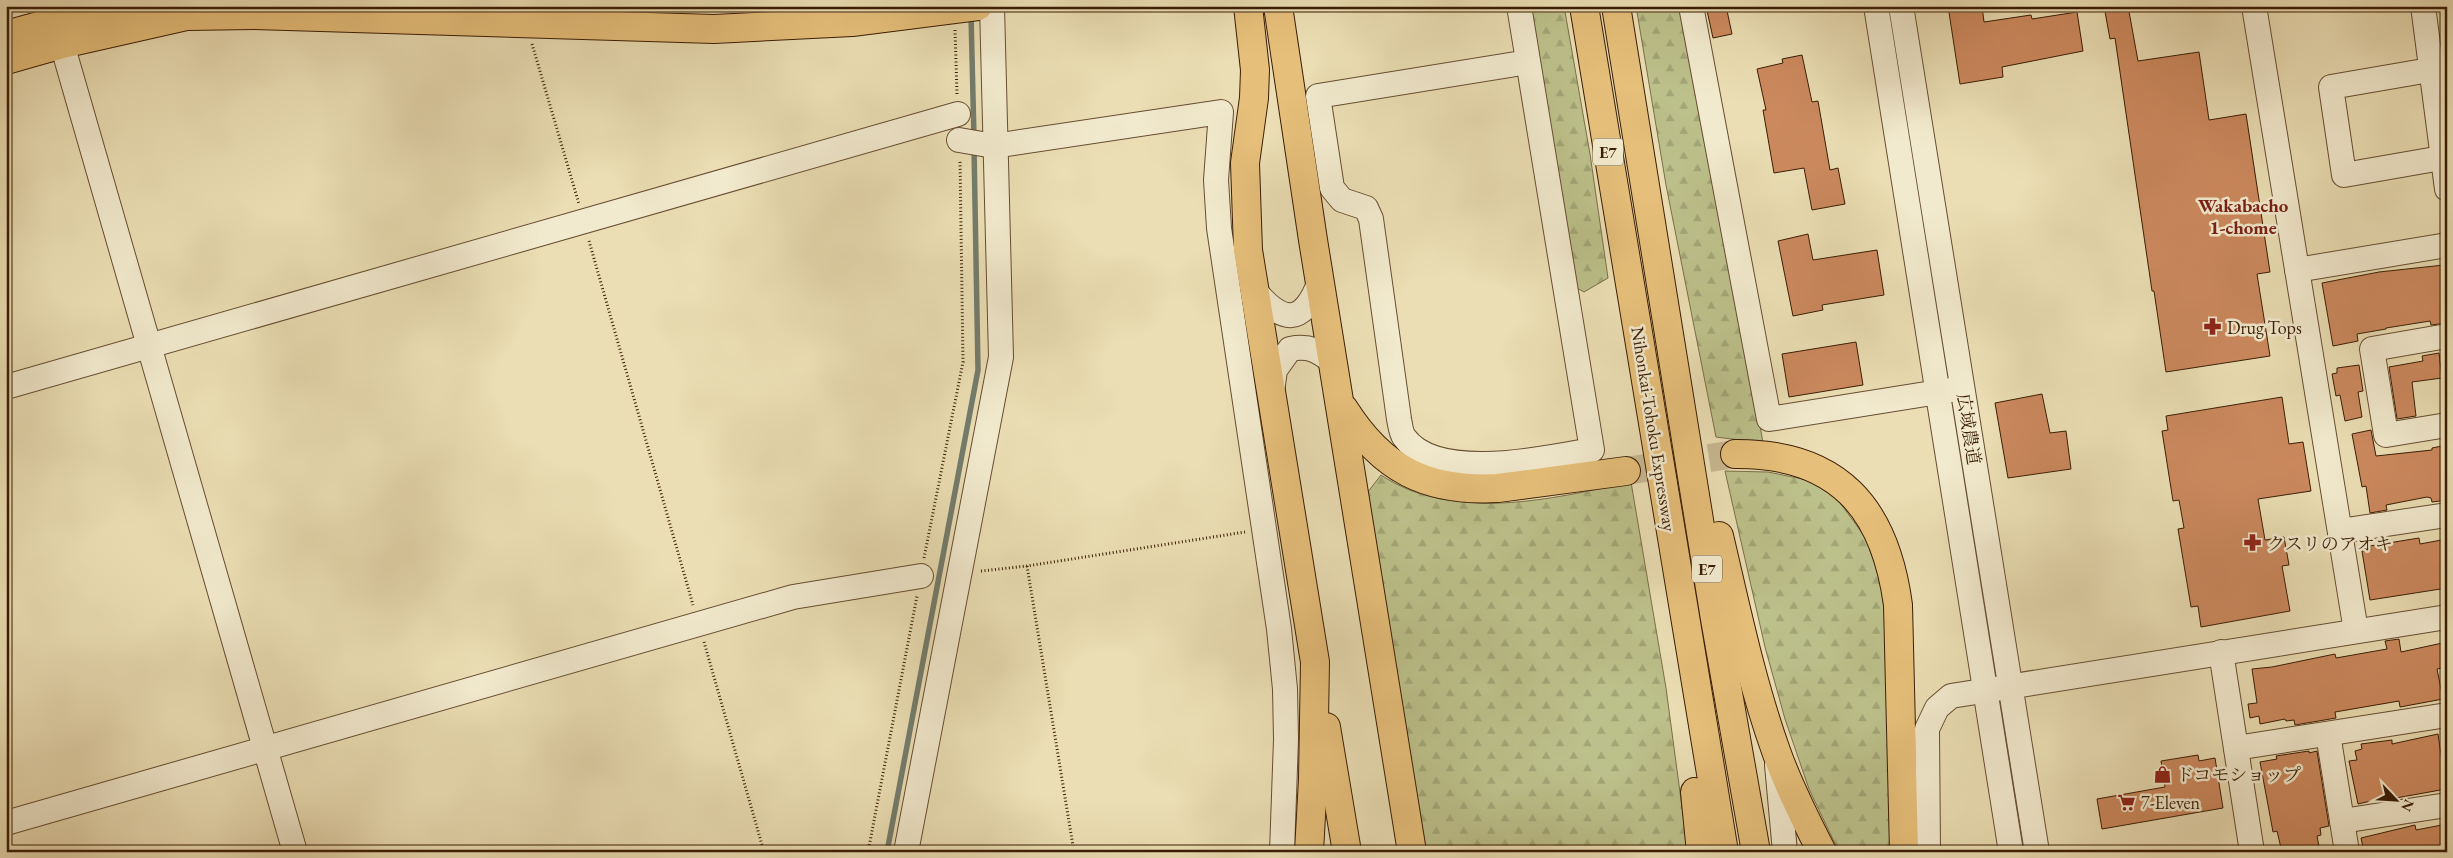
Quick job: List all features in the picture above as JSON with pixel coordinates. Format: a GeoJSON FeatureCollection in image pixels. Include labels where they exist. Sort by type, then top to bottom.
{"type":"FeatureCollection","features":[{"type":"Feature","properties":{"kind":"main road"},"geometry":{"type":"LineString","coordinates":[[6,35],[57,21],[127,6]]}},
{"type":"Feature","properties":{"kind":"main road"},"geometry":{"type":"LineString","coordinates":[[1248,6],[1254,70],[1254,98],[1245,163],[1248,250],[1314,662],[1347,852]]}},
{"type":"Feature","properties":{"kind":"main road"},"geometry":{"type":"LineString","coordinates":[[1278,6],[1320,281],[1342,406],[1412,852]]}},
{"type":"Feature","properties":{"kind":"main road","name":"Nihonkai-Tohoku Expressway"},"geometry":{"type":"LineString","coordinates":[[1584,6],[1724,852]]}},
{"type":"Feature","properties":{"kind":"main road","name":"Nihonkai-Tohoku Expressway"},"geometry":{"type":"LineString","coordinates":[[1616,6],[1756,852]]}},
{"type":"Feature","properties":{"kind":"main road"},"geometry":{"type":"LineString","coordinates":[[6,60],[62,44],[186,16],[254,15],[714,29],[852,22],[966,8]]}},
{"type":"Feature","properties":{"kind":"main road"},"geometry":{"type":"LineString","coordinates":[[1661,286],[1747,656],[1776,751],[1802,812],[1822,852]]}},
{"type":"Feature","properties":{"kind":"main road"},"geometry":{"type":"LineString","coordinates":[[1632,297],[1648,483],[1700,826],[1701,852]]}},
{"type":"Feature","properties":{"kind":"main road"},"geometry":{"type":"LineString","coordinates":[[1342,406],[1355,426],[1381,455],[1397,468],[1439,485],[1478,490],[1626,471]]}},
{"type":"Feature","properties":{"kind":"main road"},"geometry":{"type":"LineString","coordinates":[[1736,454],[1776,457],[1802,464],[1822,473],[1844,487],[1861,503],[1875,522],[1885,545],[1894,572],[1898,605],[1904,852]]}},
{"type":"Feature","properties":{"kind":"main road"},"geometry":{"type":"LineString","coordinates":[[1309,852],[1313,780],[1314,662]]}},
{"type":"Feature","properties":{"kind":"street"},"geometry":{"type":"LineString","coordinates":[[906,852],[1001,357],[994,146],[992,6]]}},
{"type":"Feature","properties":{"kind":"street"},"geometry":{"type":"LineString","coordinates":[[1519,6],[1592,450],[1518,462],[1473,464],[1438,459],[1417,448],[1404,437],[1398,419],[1371,219],[1366,208],[1342,200],[1332,188],[1318,96],[1528,62]]}},
{"type":"Feature","properties":{"kind":"street"},"geometry":{"type":"LineString","coordinates":[[1691,6],[1768,419],[1962,388]]}},
{"type":"Feature","properties":{"kind":"street","name":"広域農道"},"geometry":{"type":"LineString","coordinates":[[1876,6],[2011,852]]}},
{"type":"Feature","properties":{"kind":"street","name":"広域農道"},"geometry":{"type":"LineString","coordinates":[[1901,6],[2037,852]]}},
{"type":"Feature","properties":{"kind":"street"},"geometry":{"type":"LineString","coordinates":[[2424,6],[2439,68],[2447,189]]}},
{"type":"Feature","properties":{"kind":"street"},"geometry":{"type":"LineString","coordinates":[[2260,7],[2297,270],[2356,631]]}},
{"type":"Feature","properties":{"kind":"street"},"geometry":{"type":"LineString","coordinates":[[62,44],[295,852]]}},
{"type":"Feature","properties":{"kind":"street"},"geometry":{"type":"LineString","coordinates":[[2439,68],[2331,87],[2344,175],[2444,157]]}},
{"type":"Feature","properties":{"kind":"street"},"geometry":{"type":"LineString","coordinates":[[959,140],[994,146],[1221,112],[1216,180],[1219,228],[1265,529],[1279,629],[1284,689],[1286,739],[1282,852]]}},
{"type":"Feature","properties":{"kind":"street"},"geometry":{"type":"LineString","coordinates":[[6,387],[958,114]]}},
{"type":"Feature","properties":{"kind":"street"},"geometry":{"type":"LineString","coordinates":[[2297,270],[2447,245]]}},
{"type":"Feature","properties":{"kind":"street"},"geometry":{"type":"LineString","coordinates":[[1254,290],[1274,311],[1284,315],[1295,314],[1306,308],[1314,299],[1320,281]]}},
{"type":"Feature","properties":{"kind":"street"},"geometry":{"type":"LineString","coordinates":[[2447,336],[2372,349],[2386,435],[2447,425]]}},
{"type":"Feature","properties":{"kind":"street"},"geometry":{"type":"LineString","coordinates":[[1271,396],[1275,370],[1290,350],[1303,347],[1314,349],[1334,363]]}},
{"type":"Feature","properties":{"kind":"street"},"geometry":{"type":"LineString","coordinates":[[2340,531],[2447,515]]}},
{"type":"Feature","properties":{"kind":"street"},"geometry":{"type":"LineString","coordinates":[[6,823],[265,747],[793,597],[921,576]]}},
{"type":"Feature","properties":{"kind":"street"},"geometry":{"type":"LineString","coordinates":[[1928,852],[1927,729],[1929,721],[1944,700],[1951,696],[2447,617]]}},
{"type":"Feature","properties":{"kind":"street"},"geometry":{"type":"LineString","coordinates":[[2221,652],[2252,852]]}},
{"type":"Feature","properties":{"kind":"street"},"geometry":{"type":"LineString","coordinates":[[2236,748],[2447,714]]}},
{"type":"Feature","properties":{"kind":"street"},"geometry":{"type":"LineString","coordinates":[[2328,734],[2347,852]]}},
{"type":"Feature","properties":{"kind":"street"},"geometry":{"type":"LineString","coordinates":[[1776,751],[1785,852]]}},
{"type":"Feature","properties":{"kind":"street"},"geometry":{"type":"LineString","coordinates":[[2342,821],[2447,805]]}},
{"type":"Feature","properties":{"kind":"path"},"geometry":{"type":"LineString","coordinates":[[958,114],[966,8]]}},
{"type":"Feature","properties":{"kind":"path"},"geometry":{"type":"LineString","coordinates":[[532,24],[532,47],[584,222],[764,852]]}},
{"type":"Feature","properties":{"kind":"path"},"geometry":{"type":"LineString","coordinates":[[868,852],[962,362],[959,140]]}},
{"type":"Feature","properties":{"kind":"path"},"geometry":{"type":"LineString","coordinates":[[960,573],[1027,566],[1265,529]]}},
{"type":"Feature","properties":{"kind":"path"},"geometry":{"type":"LineString","coordinates":[[1027,566],[1074,852]]}},
{"type":"Feature","properties":{"kind":"green space"},"geometry":{"type":"Polygon","coordinates":[[[1525,6],[1564,6],[1590,154],[1608,278],[1584,292],[1570,284],[1525,6]]]}},
{"type":"Feature","properties":{"kind":"green space"},"geometry":{"type":"Polygon","coordinates":[[[1636,6],[1679,6],[1714,158],[1763,443],[1716,437],[1666,185],[1636,6]]]}},
{"type":"Feature","properties":{"kind":"green space"},"geometry":{"type":"Polygon","coordinates":[[[1725,471],[1768,472],[1812,481],[1835,496],[1871,545],[1888,599],[1894,852],[1839,852],[1809,789],[1785,719],[1765,647],[1725,471]]]}},
{"type":"Feature","properties":{"kind":"green space"},"geometry":{"type":"Polygon","coordinates":[[[1381,475],[1409,490],[1439,499],[1471,503],[1536,500],[1631,482],[1666,688],[1688,852],[1423,852],[1367,493],[1381,475]]]}},
{"type":"Feature","properties":{"kind":"building"},"geometry":{"type":"Polygon","coordinates":[[[1706,6],[1726,6],[1732,34],[1713,38],[1706,6]]]}},
{"type":"Feature","properties":{"kind":"building"},"geometry":{"type":"Polygon","coordinates":[[[1948,6],[1982,6],[1984,22],[2031,15],[2032,19],[2077,12],[2083,51],[2002,67],[2003,77],[1960,84],[1948,6]]]}},
{"type":"Feature","properties":{"kind":"building"},"geometry":{"type":"Polygon","coordinates":[[[2104,6],[2128,6],[2138,61],[2199,52],[2209,120],[2246,114],[2270,272],[2257,274],[2270,356],[2166,372],[2154,291],[2152,291],[2115,38],[2110,39],[2104,6]]]}},
{"type":"Feature","properties":{"kind":"building"},"geometry":{"type":"Polygon","coordinates":[[[1802,55],[1812,102],[1818,101],[1830,170],[1838,168],[1845,204],[1812,210],[1804,168],[1774,173],[1763,110],[1766,110],[1757,69],[1783,63],[1782,59],[1802,55]]]}},
{"type":"Feature","properties":{"kind":"building"},"geometry":{"type":"Polygon","coordinates":[[[1808,234],[1813,260],[1877,250],[1884,295],[1822,305],[1823,310],[1793,316],[1778,241],[1808,234]]]}},
{"type":"Feature","properties":{"kind":"building"},"geometry":{"type":"Polygon","coordinates":[[[2444,265],[2447,284],[2447,323],[2431,325],[2430,321],[2386,328],[2357,334],[2358,341],[2333,346],[2322,283],[2379,272],[2444,265]]]}},
{"type":"Feature","properties":{"kind":"building"},"geometry":{"type":"Polygon","coordinates":[[[1856,342],[1863,385],[1789,397],[1782,354],[1856,342]]]}},
{"type":"Feature","properties":{"kind":"building"},"geometry":{"type":"Polygon","coordinates":[[[2439,353],[2442,378],[2412,382],[2416,416],[2397,419],[2389,367],[2423,361],[2422,356],[2439,353]]]}},
{"type":"Feature","properties":{"kind":"building"},"geometry":{"type":"Polygon","coordinates":[[[2359,365],[2363,391],[2358,392],[2362,417],[2345,421],[2340,395],[2336,396],[2332,374],[2337,373],[2337,368],[2359,365]]]}},
{"type":"Feature","properties":{"kind":"building"},"geometry":{"type":"Polygon","coordinates":[[[2042,394],[2050,433],[2066,431],[2071,469],[2008,478],[1995,403],[2042,394]]]}},
{"type":"Feature","properties":{"kind":"building"},"geometry":{"type":"Polygon","coordinates":[[[2282,397],[2289,444],[2303,442],[2311,491],[2258,499],[2265,540],[2284,537],[2289,565],[2282,566],[2290,611],[2201,627],[2198,606],[2191,607],[2178,529],[2184,528],[2179,500],[2173,501],[2162,431],[2168,430],[2166,416],[2282,397]]]}},
{"type":"Feature","properties":{"kind":"building"},"geometry":{"type":"Polygon","coordinates":[[[2371,430],[2376,456],[2432,450],[2432,448],[2447,445],[2447,500],[2432,502],[2431,498],[2427,497],[2386,505],[2387,510],[2370,513],[2366,486],[2362,487],[2352,434],[2371,430]]]}},
{"type":"Feature","properties":{"kind":"building"},"geometry":{"type":"Polygon","coordinates":[[[2419,538],[2420,544],[2447,539],[2447,588],[2370,600],[2362,551],[2371,550],[2370,546],[2419,538]]]}},
{"type":"Feature","properties":{"kind":"building"},"geometry":{"type":"Polygon","coordinates":[[[2399,639],[2401,652],[2447,642],[2447,667],[2437,669],[2443,699],[2400,707],[2399,701],[2335,712],[2336,718],[2295,725],[2294,720],[2286,721],[2285,719],[2260,724],[2259,716],[2250,718],[2248,704],[2257,703],[2252,669],[2272,667],[2335,654],[2336,658],[2387,649],[2385,641],[2399,639]]]}},
{"type":"Feature","properties":{"kind":"building"},"geometry":{"type":"Polygon","coordinates":[[[2438,734],[2446,789],[2396,798],[2396,795],[2358,804],[2349,761],[2357,760],[2355,751],[2362,749],[2361,744],[2392,740],[2392,744],[2438,734]]]}},
{"type":"Feature","properties":{"kind":"building"},"geometry":{"type":"Polygon","coordinates":[[[2309,751],[2309,753],[2317,751],[2329,826],[2320,828],[2321,835],[2317,836],[2320,852],[2282,852],[2277,831],[2273,832],[2260,762],[2277,759],[2276,756],[2309,751]]]}},
{"type":"Feature","properties":{"kind":"building"},"geometry":{"type":"Polygon","coordinates":[[[2198,755],[2199,761],[2215,758],[2223,808],[2102,829],[2097,799],[2165,787],[2161,761],[2198,755]]]}},
{"type":"Feature","properties":{"kind":"building"},"geometry":{"type":"Polygon","coordinates":[[[2447,824],[2447,847],[2422,852],[2364,852],[2361,838],[2415,825],[2416,830],[2447,824]]]}},
{"type":"Feature","properties":{"kind":"waterway"},"geometry":{"type":"LineString","coordinates":[[971,15],[974,138]]}},
{"type":"Feature","properties":{"kind":"waterway"},"geometry":{"type":"LineString","coordinates":[[887,852],[978,370],[974,147]]}},
{"type":"Feature","properties":{"kind":"tunnel"},"geometry":{"type":"LineString","coordinates":[[1626,471],[1735,454]]}},
{"type":"Feature","properties":{"kind":"place","name":"Drug Tops"},"geometry":{"type":"Point","coordinates":[2213,327]}},
{"type":"Feature","properties":{"kind":"place","name":"クスリのアオキ"},"geometry":{"type":"Point","coordinates":[2253,543]}},
{"type":"Feature","properties":{"kind":"place","name":"ドコモショップ"},"geometry":{"type":"Point","coordinates":[2162,774]}},
{"type":"Feature","properties":{"kind":"place","name":"7-Eleven"},"geometry":{"type":"Point","coordinates":[2127,802]}},
{"type":"Feature","properties":{"kind":"district","name":"Wakabacho 1-chome"},"geometry":{"type":"Point","coordinates":[2243,216]}}]}
